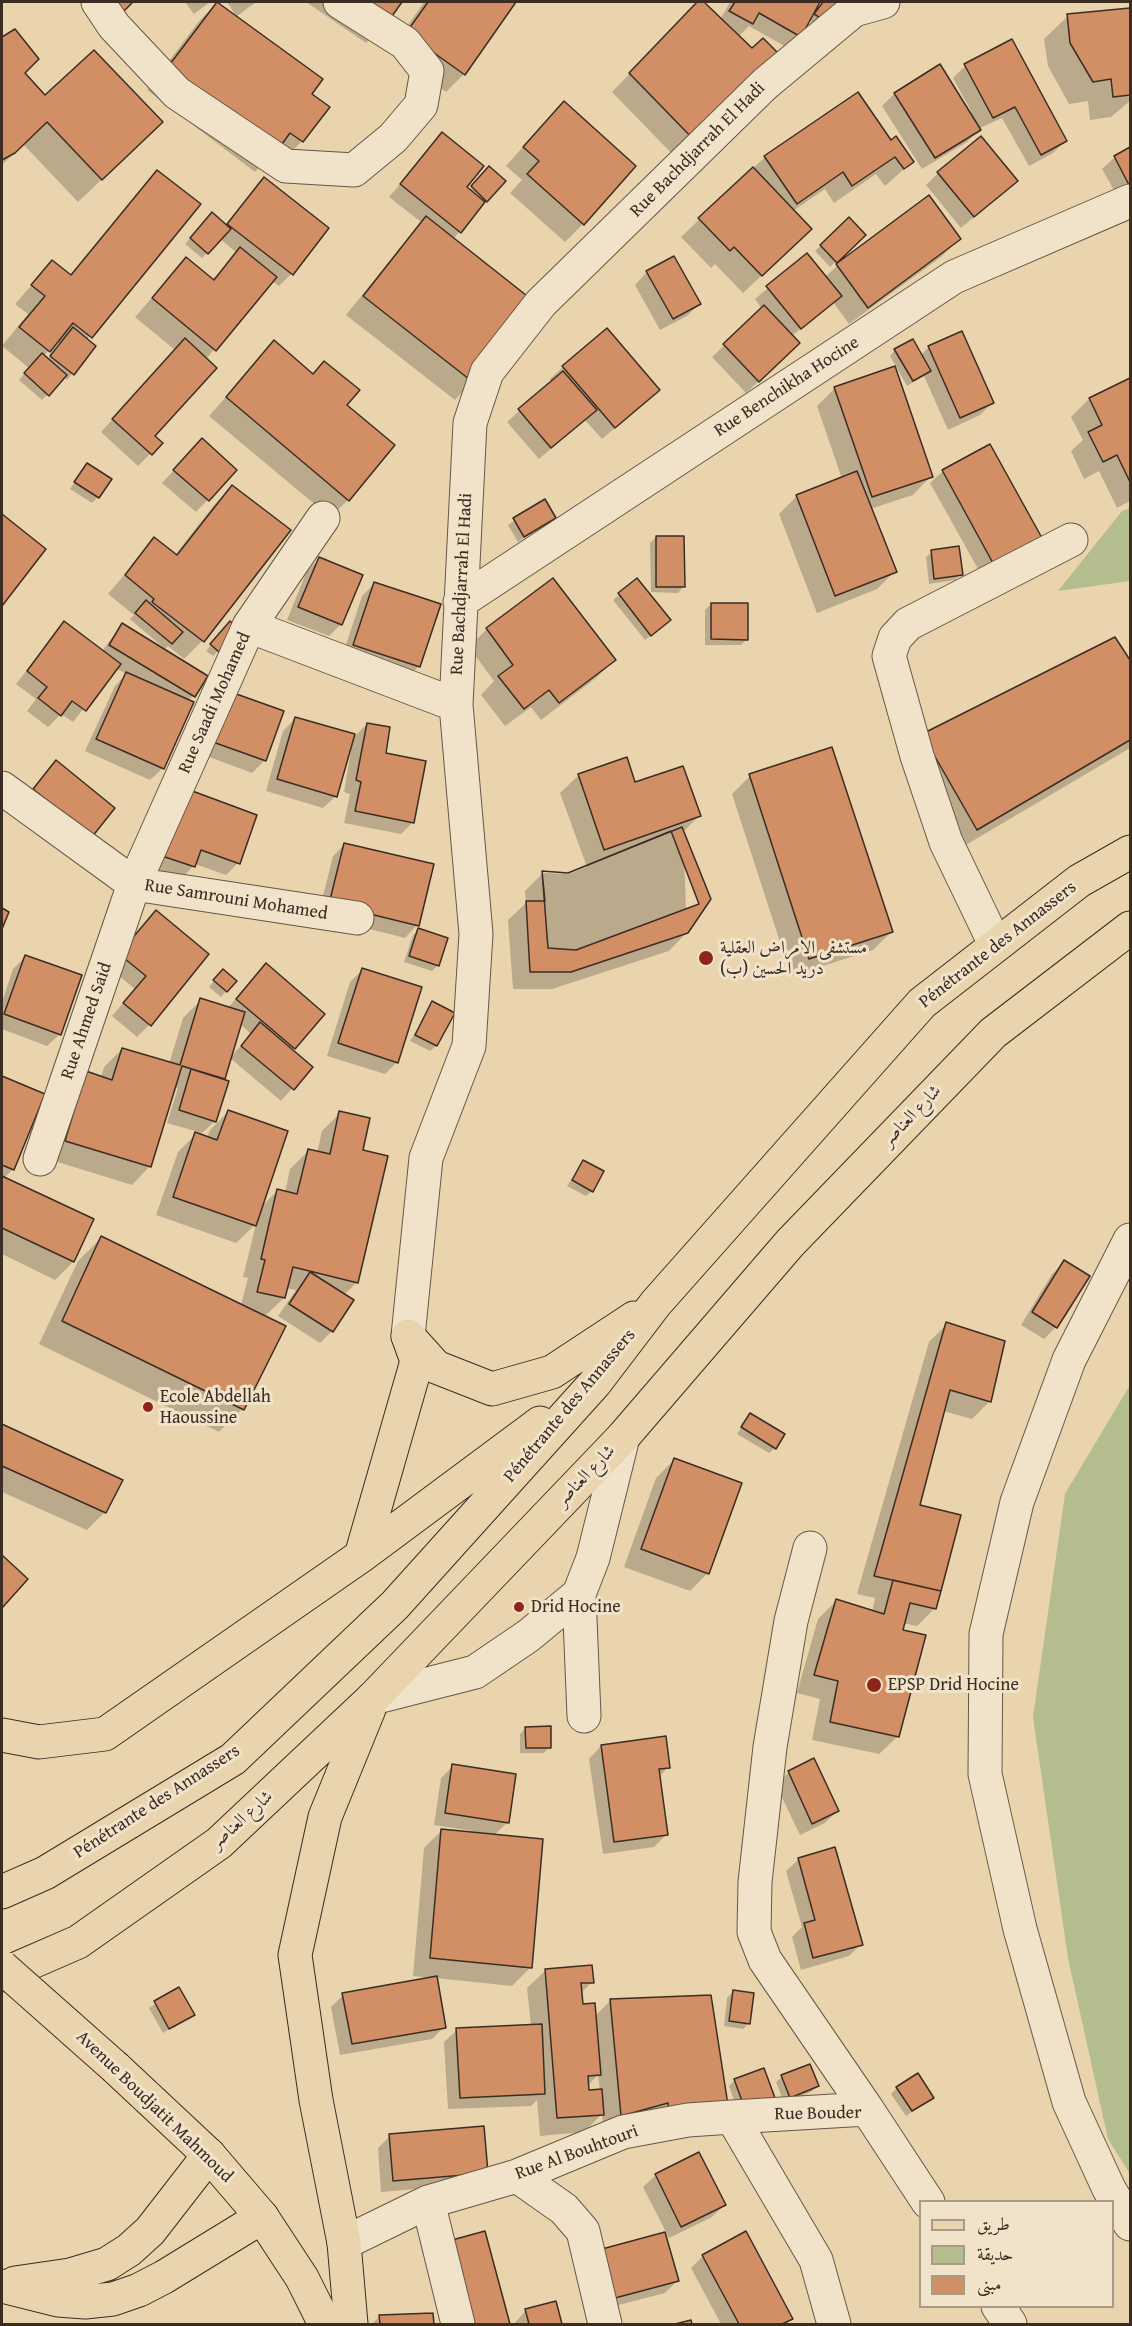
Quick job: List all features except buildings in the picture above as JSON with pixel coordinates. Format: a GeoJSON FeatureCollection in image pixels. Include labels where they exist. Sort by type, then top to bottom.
{"type":"FeatureCollection","features":[{"type":"Feature","properties":{"kind":"main road","name":"Pénétrante des Annassers"},"geometry":{"type":"LineString","coordinates":[[2,1892],[45,1873],[233,1759],[395,1605],[595,1383],[656,1303],[922,1003],[1079,881],[1131,852]]}},
{"type":"Feature","properties":{"kind":"main road","name":"شارع العناصر"},"geometry":{"type":"LineString","coordinates":[[2,1976],[78,1942],[219,1843],[373,1698],[623,1437],[790,1243],[993,1033],[1131,928]]}},
{"type":"Feature","properties":{"kind":"main road"},"geometry":{"type":"LineString","coordinates":[[408,1336],[435,1367],[492,1389],[552,1372],[656,1303]]}},
{"type":"Feature","properties":{"kind":"main road"},"geometry":{"type":"LineString","coordinates":[[361,1556],[417,1361],[408,1336]]}},
{"type":"Feature","properties":{"kind":"main road"},"geometry":{"type":"LineString","coordinates":[[2,1735],[39,1742],[105,1734],[361,1556],[595,1383]]}},
{"type":"Feature","properties":{"kind":"main road"},"geometry":{"type":"LineString","coordinates":[[351,2325],[344,2243],[316,2100],[295,1954],[325,1817],[373,1698]]}},
{"type":"Feature","properties":{"kind":"main road","name":"Avenue Boudjatit Mahmoud"},"geometry":{"type":"LineString","coordinates":[[2,1966],[209,2155],[262,2217],[302,2278],[325,2325]]}},
{"type":"Feature","properties":{"kind":"main road"},"geometry":{"type":"LineString","coordinates":[[2,2286],[70,2276],[106,2264],[129,2250],[150,2231],[209,2155]]}},
{"type":"Feature","properties":{"kind":"main road"},"geometry":{"type":"LineString","coordinates":[[2,2286],[58,2300],[86,2302],[113,2299],[139,2290],[164,2277],[262,2217]]}},
{"type":"Feature","properties":{"kind":"street"},"geometry":{"type":"LineString","coordinates":[[98,2],[114,26],[177,93],[286,166],[354,170],[393,138],[421,105],[427,72],[405,43],[340,2]]}},
{"type":"Feature","properties":{"kind":"street","name":"Rue Bachdjarrah El Hadi"},"geometry":{"type":"LineString","coordinates":[[408,1336],[426,1158],[469,1046],[476,934],[456,705],[470,423],[487,372],[542,303],[765,84],[854,10],[883,2]]}},
{"type":"Feature","properties":{"kind":"street","name":"Rue Benchikha Hocine"},"geometry":{"type":"LineString","coordinates":[[460,602],[954,277],[1131,201]]}},
{"type":"Feature","properties":{"kind":"street"},"geometry":{"type":"LineString","coordinates":[[249,626],[323,518]]}},
{"type":"Feature","properties":{"kind":"street"},"geometry":{"type":"LineString","coordinates":[[996,944],[945,842],[917,756],[889,656],[895,638],[908,624],[1071,540]]}},
{"type":"Feature","properties":{"kind":"street","name":"Rue Saadi Mohamed"},"geometry":{"type":"LineString","coordinates":[[134,884],[249,626],[456,705]]}},
{"type":"Feature","properties":{"kind":"street","name":"Rue Samrouni Mohamed"},"geometry":{"type":"LineString","coordinates":[[2,788],[134,884],[357,918]]}},
{"type":"Feature","properties":{"kind":"street","name":"Rue Ahmed Said"},"geometry":{"type":"LineString","coordinates":[[40,1159],[134,884]]}},
{"type":"Feature","properties":{"kind":"street"},"geometry":{"type":"LineString","coordinates":[[1131,1240],[1069,1360],[1017,1502],[986,1634],[985,1773],[1020,1929],[1069,2102],[1109,2189],[1131,2224]]}},
{"type":"Feature","properties":{"kind":"street"},"geometry":{"type":"LineString","coordinates":[[584,1716],[579,1594],[593,1558],[623,1437]]}},
{"type":"Feature","properties":{"kind":"street"},"geometry":{"type":"LineString","coordinates":[[810,1548],[791,1622],[770,1747],[755,1882],[754,1932],[765,1960],[867,2109]]}},
{"type":"Feature","properties":{"kind":"street"},"geometry":{"type":"LineString","coordinates":[[373,1698],[475,1672],[528,1636],[579,1594]]}},
{"type":"Feature","properties":{"kind":"street","name":"Rue Bouder"},"geometry":{"type":"LineString","coordinates":[[732,2117],[867,2109],[927,2200]]}},
{"type":"Feature","properties":{"kind":"street"},"geometry":{"type":"LineString","coordinates":[[732,2117],[816,2260],[834,2325]]}},
{"type":"Feature","properties":{"kind":"street","name":"Rue Al Bouhtouri"},"geometry":{"type":"LineString","coordinates":[[344,2243],[428,2202],[517,2176],[623,2132],[688,2120],[732,2117]]}},
{"type":"Feature","properties":{"kind":"street"},"geometry":{"type":"LineString","coordinates":[[517,2176],[564,2209],[584,2231],[605,2325]]}},
{"type":"Feature","properties":{"kind":"street"},"geometry":{"type":"LineString","coordinates":[[428,2202],[458,2325]]}},
{"type":"Feature","properties":{"kind":"street"},"geometry":{"type":"LineString","coordinates":[[999,2308],[1010,2325]]}},
{"type":"Feature","properties":{"kind":"green space"},"geometry":{"type":"Polygon","coordinates":[[[1130,508],[1130,581],[1058,591],[1122,511],[1130,508]]]}},
{"type":"Feature","properties":{"kind":"green space"},"geometry":{"type":"Polygon","coordinates":[[[1130,1385],[1130,2174],[1108,2139],[1068,1958],[1033,1717],[1065,1494],[1130,1385]]]}},
{"type":"Feature","properties":{"kind":"place","name":"مستشفى الامراض العقلية دريد الحسين (ب)"},"geometry":{"type":"Point","coordinates":[706,958]}},
{"type":"Feature","properties":{"kind":"place","name":"Ecole Abdellah Haoussine"},"geometry":{"type":"Point","coordinates":[148,1407]}},
{"type":"Feature","properties":{"kind":"place","name":"Drid Hocine"},"geometry":{"type":"Point","coordinates":[519,1607]}},
{"type":"Feature","properties":{"kind":"place","name":"EPSP Drid Hocine"},"geometry":{"type":"Point","coordinates":[874,1685]}}]}
